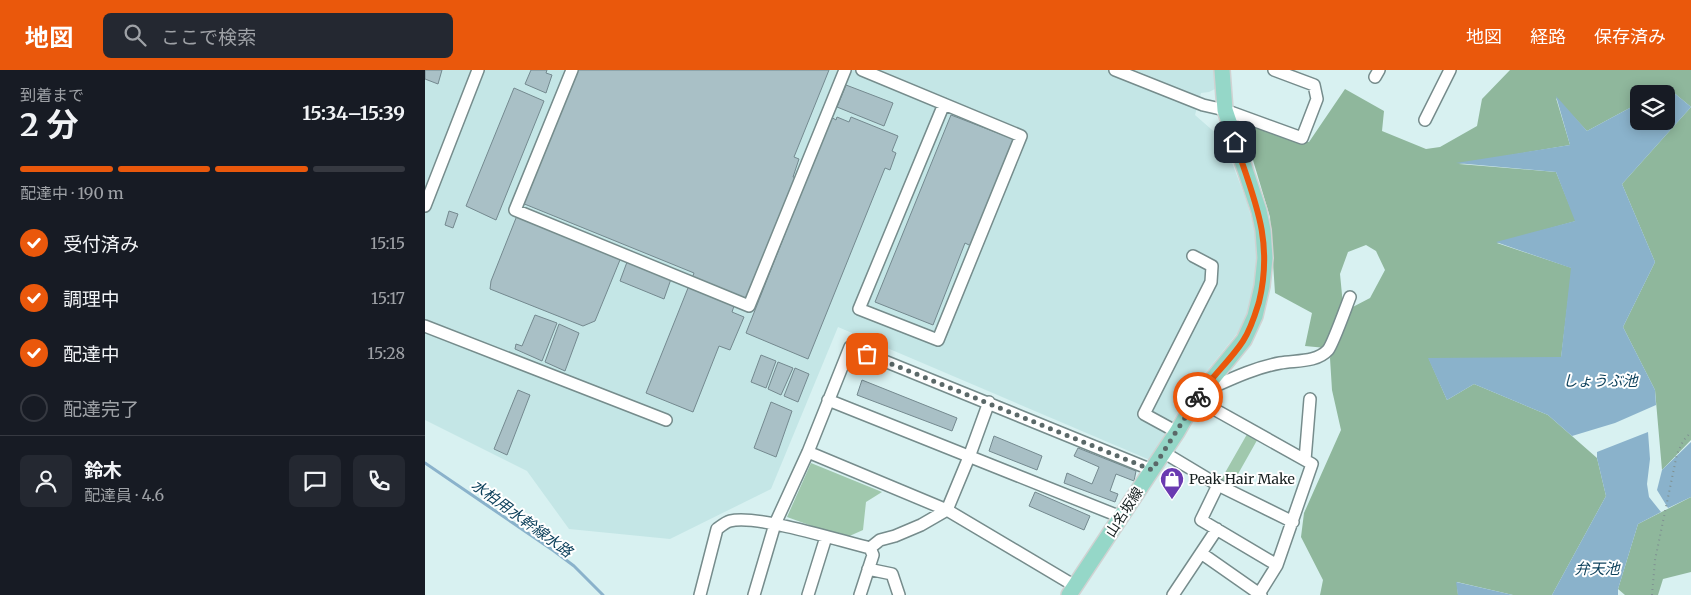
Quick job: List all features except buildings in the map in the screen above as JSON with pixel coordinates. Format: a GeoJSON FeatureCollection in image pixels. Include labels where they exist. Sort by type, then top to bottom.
{"type":"FeatureCollection","features":[{"type":"Feature","properties":{"kind":"main road","name":"山名坂線"},"geometry":{"type":"LineString","coordinates":[[1072,591],[1177,432],[1198,396],[1244,340],[1255,316],[1263,286],[1265,258],[1259,211],[1225,110],[1222,70]]}},
{"type":"Feature","properties":{"kind":"street"},"geometry":{"type":"LineString","coordinates":[[425,206],[478,70]]}},
{"type":"Feature","properties":{"kind":"street"},"geometry":{"type":"LineString","coordinates":[[572,70],[515,210],[749,306],[845,70]]}},
{"type":"Feature","properties":{"kind":"street"},"geometry":{"type":"LineString","coordinates":[[862,70],[944,104],[1021,136],[938,340],[859,309],[944,104]]}},
{"type":"Feature","properties":{"kind":"street"},"geometry":{"type":"LineString","coordinates":[[1115,70],[1203,105],[1225,110],[1301,138],[1317,99],[1313,85],[1274,70]]}},
{"type":"Feature","properties":{"kind":"street"},"geometry":{"type":"LineString","coordinates":[[1425,120],[1450,70]]}},
{"type":"Feature","properties":{"kind":"street"},"geometry":{"type":"LineString","coordinates":[[1177,432],[1144,414],[1211,282],[1211,266],[1193,256]]}},
{"type":"Feature","properties":{"kind":"street"},"geometry":{"type":"LineString","coordinates":[[1198,396],[1243,373],[1280,363],[1301,361],[1321,355],[1329,350],[1350,297]]}},
{"type":"Feature","properties":{"kind":"street"},"geometry":{"type":"LineString","coordinates":[[425,326],[667,420]]}},
{"type":"Feature","properties":{"kind":"street"},"geometry":{"type":"LineString","coordinates":[[754,595],[775,524],[807,452],[849,347],[989,402],[1152,470]]}},
{"type":"Feature","properties":{"kind":"street"},"geometry":{"type":"LineString","coordinates":[[1198,396],[1312,464],[1277,565],[1260,594],[1201,553]]}},
{"type":"Feature","properties":{"kind":"street"},"geometry":{"type":"LineString","coordinates":[[1305,460],[1310,399]]}},
{"type":"Feature","properties":{"kind":"street"},"geometry":{"type":"LineString","coordinates":[[828,400],[1121,517]]}},
{"type":"Feature","properties":{"kind":"street"},"geometry":{"type":"LineString","coordinates":[[870,548],[880,540],[921,525],[947,510],[989,402]]}},
{"type":"Feature","properties":{"kind":"street"},"geometry":{"type":"LineString","coordinates":[[807,452],[947,510],[1072,591]]}},
{"type":"Feature","properties":{"kind":"street"},"geometry":{"type":"LineString","coordinates":[[1163,452],[1217,485],[1293,522]]}},
{"type":"Feature","properties":{"kind":"street"},"geometry":{"type":"LineString","coordinates":[[1217,485],[1201,520],[1277,565]]}},
{"type":"Feature","properties":{"kind":"street"},"geometry":{"type":"LineString","coordinates":[[700,595],[717,529],[729,521],[747,519],[775,524],[870,548]]}},
{"type":"Feature","properties":{"kind":"street"},"geometry":{"type":"LineString","coordinates":[[1173,595],[1217,529]]}},
{"type":"Feature","properties":{"kind":"street"},"geometry":{"type":"LineString","coordinates":[[808,595],[826,537]]}},
{"type":"Feature","properties":{"kind":"street"},"geometry":{"type":"LineString","coordinates":[[860,595],[873,555],[870,548]]}},
{"type":"Feature","properties":{"kind":"street"},"geometry":{"type":"LineString","coordinates":[[868,569],[893,574],[899,595]]}},
{"type":"Feature","properties":{"kind":"path"},"geometry":{"type":"LineString","coordinates":[[1652,595],[1655,560],[1677,454],[1683,441],[1691,432]]}},
{"type":"Feature","properties":{"kind":"shaded area"},"geometry":{"type":"Polygon","coordinates":[[[425,70],[1217,70],[1217,88],[1201,93],[1195,115],[1219,136],[1226,147],[1247,202],[1254,228],[1257,251],[1256,277],[1252,299],[1240,330],[1189,393],[1150,460],[838,327],[771,489],[670,539],[569,529],[527,471],[425,420],[425,70]]]}},
{"type":"Feature","properties":{"kind":"green space"},"geometry":{"type":"Polygon","coordinates":[[[1510,70],[1691,70],[1691,107],[1675,94],[1675,85],[1630,85],[1630,108],[1587,131],[1556,98],[1570,145],[1459,164],[1556,172],[1576,221],[1497,243],[1572,268],[1561,358],[1429,359],[1447,400],[1474,384],[1548,415],[1597,458],[1606,496],[1552,595],[1513,595],[1457,582],[1458,595],[1320,595],[1323,580],[1301,537],[1304,513],[1341,430],[1332,390],[1330,358],[1347,310],[1370,298],[1385,270],[1376,251],[1366,245],[1348,252],[1340,274],[1343,305],[1326,348],[1305,346],[1312,313],[1275,293],[1270,217],[1241,120],[1309,142],[1345,89],[1384,111],[1382,131],[1426,149],[1440,147],[1477,126],[1482,99],[1510,70]]]}},
{"type":"Feature","properties":{"kind":"green space"},"geometry":{"type":"Polygon","coordinates":[[[1691,107],[1691,440],[1662,470],[1655,390],[1623,327],[1655,262],[1622,184],[1670,130],[1675,130],[1675,125],[1691,107]]]}},
{"type":"Feature","properties":{"kind":"green space"},"geometry":{"type":"Polygon","coordinates":[[[1250,429],[1260,435],[1229,490],[1218,485],[1250,429]]]}},
{"type":"Feature","properties":{"kind":"green space"},"geometry":{"type":"Polygon","coordinates":[[[811,463],[882,492],[866,502],[863,530],[845,538],[787,517],[811,463]]]}},
{"type":"Feature","properties":{"kind":"green space"},"geometry":{"type":"Polygon","coordinates":[[[1691,497],[1691,572],[1663,579],[1658,595],[1625,595],[1618,589],[1638,524],[1691,497]]]}},
{"type":"Feature","properties":{"kind":"water","name":"しょうぶ池"},"geometry":{"type":"Polygon","coordinates":[[[1675,94],[1691,107],[1675,125],[1675,94]]]}},
{"type":"Feature","properties":{"kind":"water","name":"しょうぶ池"},"geometry":{"type":"Polygon","coordinates":[[[1556,96],[1587,131],[1630,108],[1630,130],[1670,130],[1622,184],[1655,262],[1623,327],[1655,390],[1656,405],[1615,423],[1572,436],[1548,415],[1474,384],[1447,400],[1428,358],[1561,357],[1571,268],[1496,242],[1575,221],[1556,172],[1456,163],[1570,145],[1556,96]]]}},
{"type":"Feature","properties":{"kind":"water","name":"弁天池"},"geometry":{"type":"Polygon","coordinates":[[[1648,432],[1650,459],[1647,484],[1649,497],[1661,512],[1638,524],[1618,589],[1618,595],[1552,595],[1606,496],[1597,452],[1648,432]]]}},
{"type":"Feature","properties":{"kind":"water"},"geometry":{"type":"Polygon","coordinates":[[[1691,442],[1691,497],[1668,508],[1657,490],[1662,470],[1691,442]]]}},
{"type":"Feature","properties":{"kind":"water"},"geometry":{"type":"Polygon","coordinates":[[[1456,582],[1513,595],[1458,595],[1456,582]]]}},
{"type":"Feature","properties":{"kind":"waterway","name":"水柏用水幹線水路"},"geometry":{"type":"LineString","coordinates":[[425,463],[554,551],[574,566],[603,595]]}},
{"type":"Feature","properties":{"kind":"way so far"},"geometry":{"type":"LineString","coordinates":[[867,354],[989,402],[1152,470],[1198,397]]}},
{"type":"Feature","properties":{"kind":"place","name":"Peak Hair Make"},"geometry":{"type":"Point","coordinates":[1172,500]}},
{"type":"Feature","properties":{"kind":"route"},"geometry":{"type":"LineString","coordinates":[[1198,397],[1244,340],[1255,316],[1263,286],[1265,258],[1263,230],[1259,211],[1235,142]]}}]}
